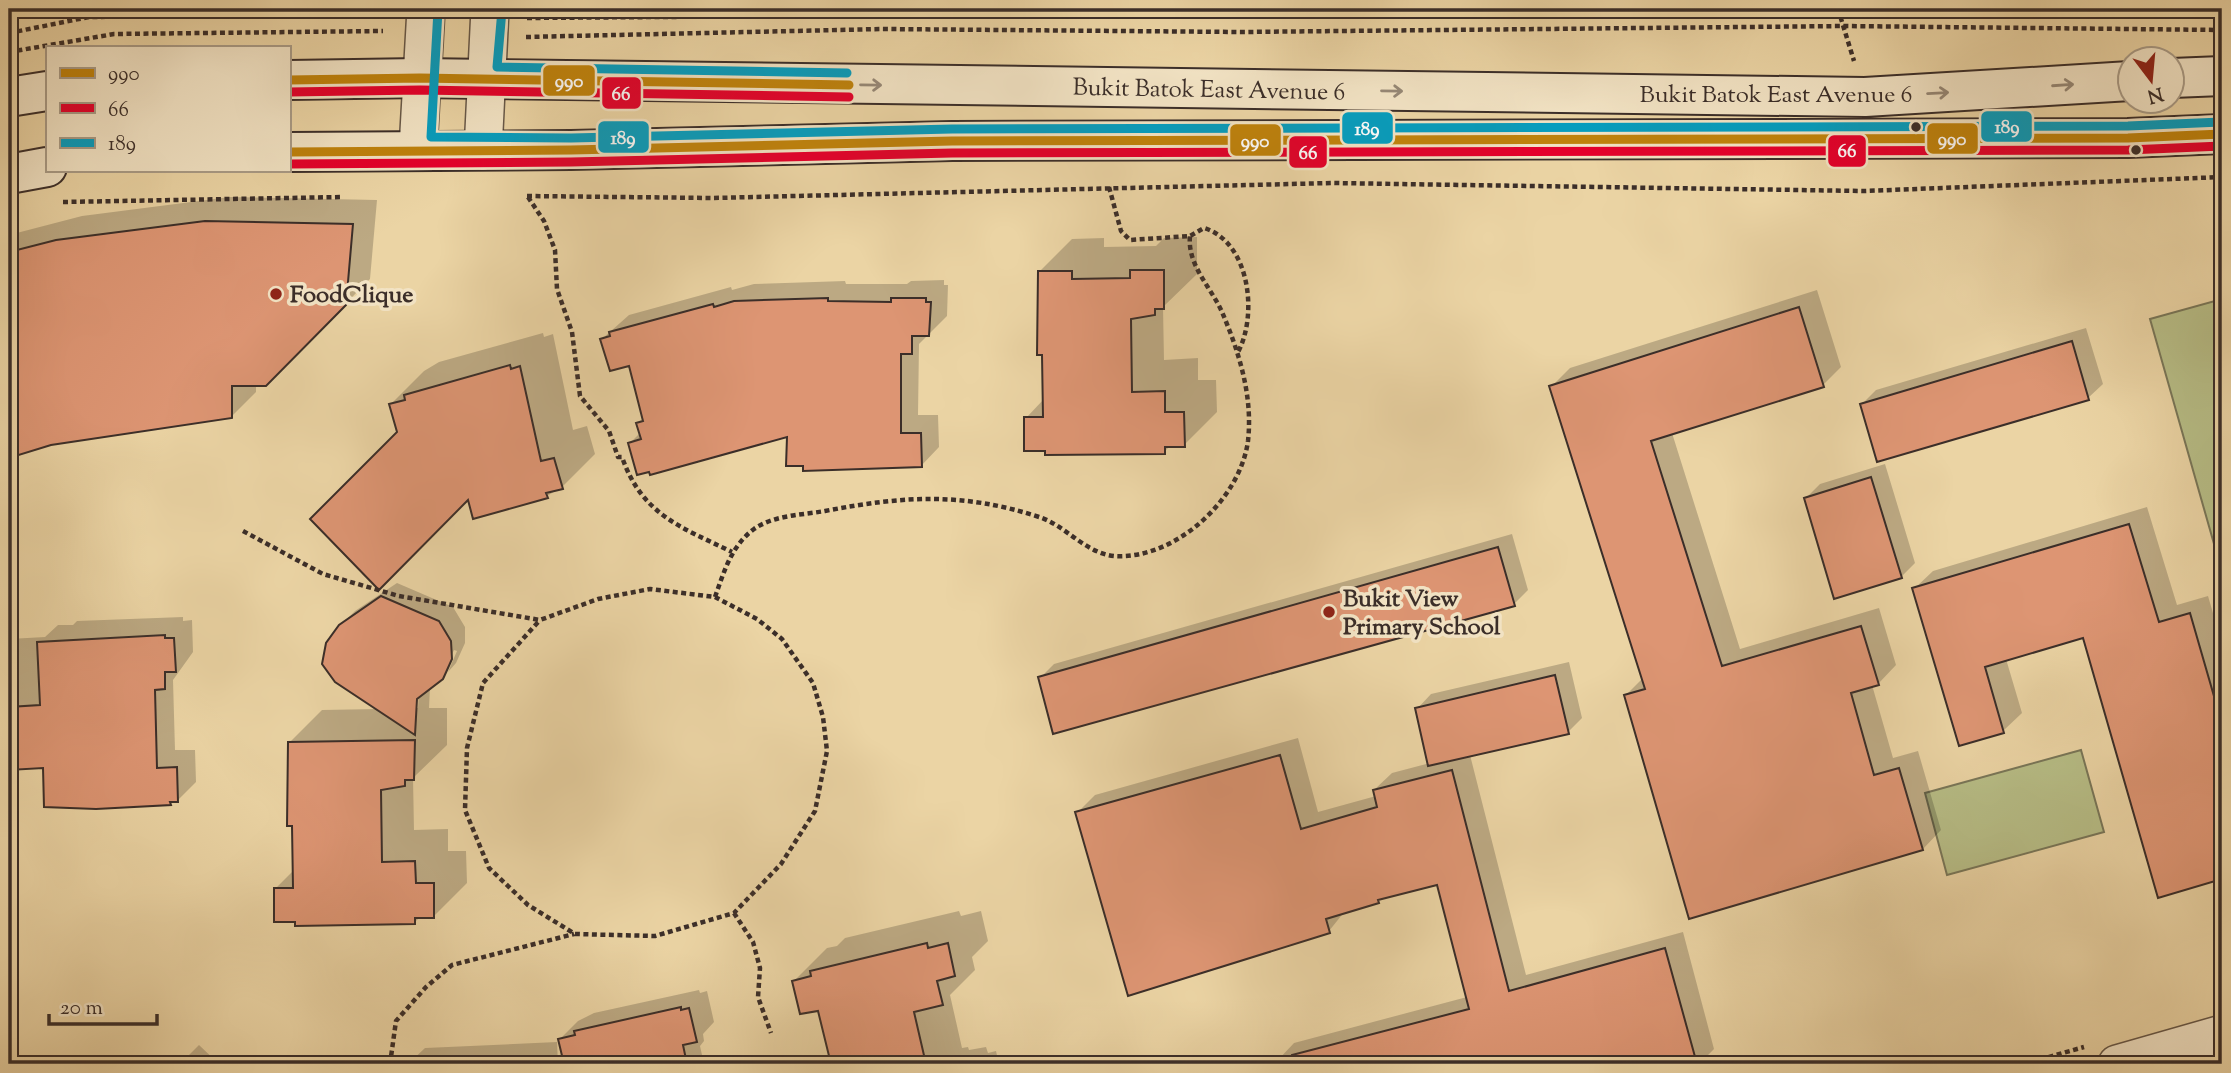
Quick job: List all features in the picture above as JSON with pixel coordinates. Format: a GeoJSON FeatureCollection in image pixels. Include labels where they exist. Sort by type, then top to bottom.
{"type":"FeatureCollection","features":[{"type":"Feature","properties":{"kind":"main road"},"geometry":{"type":"LineString","coordinates":[[2186,77],[2222,76]]}},
{"type":"Feature","properties":{"kind":"main road","name":"Bukit Batok East Avenue 6"},"geometry":{"type":"LineString","coordinates":[[290,80],[420,78],[1865,97],[2116,82]]}},
{"type":"Feature","properties":{"kind":"main road"},"geometry":{"type":"LineString","coordinates":[[9,97],[46,91]]}},
{"type":"Feature","properties":{"kind":"main road","name":"Bukit Batok East Avenue 6"},"geometry":{"type":"LineString","coordinates":[[290,152],[418,149],[483,151],[952,141],[2115,138],[2222,134]]}},
{"type":"Feature","properties":{"kind":"main road"},"geometry":{"type":"LineString","coordinates":[[9,174],[46,167]]}},
{"type":"Feature","properties":{"kind":"street"},"geometry":{"type":"LineString","coordinates":[[418,149],[420,78],[426,12]]}},
{"type":"Feature","properties":{"kind":"street"},"geometry":{"type":"LineString","coordinates":[[483,151],[484,79],[490,13]]}},
{"type":"Feature","properties":{"kind":"street"},"geometry":{"type":"LineString","coordinates":[[2117,1064],[2222,1034]]}},
{"type":"Feature","properties":{"kind":"street"},"geometry":{"type":"LineString","coordinates":[[2212,1064],[2222,1061]]}},
{"type":"Feature","properties":{"kind":"path"},"geometry":{"type":"LineString","coordinates":[[490,13],[1730,9]]}},
{"type":"Feature","properties":{"kind":"path"},"geometry":{"type":"LineString","coordinates":[[1838,9],[1865,97]]}},
{"type":"Feature","properties":{"kind":"path"},"geometry":{"type":"LineString","coordinates":[[9,33],[89,17],[426,12]]}},
{"type":"Feature","properties":{"kind":"path"},"geometry":{"type":"LineString","coordinates":[[520,37],[882,29],[1241,32],[1844,26],[2222,30]]}},
{"type":"Feature","properties":{"kind":"path"},"geometry":{"type":"LineString","coordinates":[[9,52],[114,34],[383,31]]}},
{"type":"Feature","properties":{"kind":"path"},"geometry":{"type":"LineString","coordinates":[[732,551],[656,512],[629,478],[609,430],[586,407],[578,387],[572,332],[557,289],[555,250],[544,221],[527,197],[713,198],[1332,183],[1865,191],[2222,177]]}},
{"type":"Feature","properties":{"kind":"path"},"geometry":{"type":"LineString","coordinates":[[1109,187],[1121,231],[1130,240],[1190,236],[1204,228],[1214,231],[1226,241],[1241,267],[1248,301],[1247,331],[1238,353]]}},
{"type":"Feature","properties":{"kind":"path"},"geometry":{"type":"LineString","coordinates":[[61,202],[342,197]]}},
{"type":"Feature","properties":{"kind":"path"},"geometry":{"type":"LineString","coordinates":[[715,597],[732,551],[754,529],[782,517],[864,502],[922,498],[993,502],[1044,518],[1105,554],[1136,554],[1166,544],[1193,529],[1216,507],[1233,483],[1248,442],[1246,387],[1238,353],[1222,311],[1191,256],[1190,236]]}},
{"type":"Feature","properties":{"kind":"path"},"geometry":{"type":"LineString","coordinates":[[243,531],[323,573],[386,592],[540,620]]}},
{"type":"Feature","properties":{"kind":"path"},"geometry":{"type":"LineString","coordinates":[[390,1064],[396,1021],[426,987],[452,965],[575,934],[655,936],[734,913],[781,864],[815,811],[827,751],[823,717],[813,683],[782,639],[757,619],[715,597],[650,589],[598,600],[540,620],[483,683],[467,748],[465,810],[489,868],[528,905],[575,934]]}},
{"type":"Feature","properties":{"kind":"path"},"geometry":{"type":"LineString","coordinates":[[734,913],[753,942],[760,968],[758,997],[771,1033]]}},
{"type":"Feature","properties":{"kind":"path"},"geometry":{"type":"LineString","coordinates":[[2024,1064],[2080,1048]]}},
{"type":"Feature","properties":{"kind":"green space"},"geometry":{"type":"Polygon","coordinates":[[[2222,299],[2222,572],[2150,319],[2222,299]]]}},
{"type":"Feature","properties":{"kind":"green space"},"geometry":{"type":"Polygon","coordinates":[[[2081,750],[2104,832],[1947,875],[1925,793],[2081,750]]]}},
{"type":"Feature","properties":{"kind":"building"},"geometry":{"type":"Polygon","coordinates":[[[205,221],[353,224],[346,305],[266,386],[232,386],[232,418],[51,445],[9,458],[9,252],[56,240],[205,221]]]}},
{"type":"Feature","properties":{"kind":"building"},"geometry":{"type":"Polygon","coordinates":[[[1130,270],[1164,270],[1164,309],[1155,309],[1155,315],[1131,319],[1132,392],[1165,391],[1165,412],[1184,412],[1185,447],[1165,447],[1165,454],[1045,455],[1045,451],[1024,451],[1024,417],[1043,417],[1042,355],[1037,355],[1038,271],[1072,271],[1072,279],[1130,278],[1130,270]]]}},
{"type":"Feature","properties":{"kind":"building"},"geometry":{"type":"Polygon","coordinates":[[[828,298],[828,301],[891,302],[891,298],[926,298],[926,302],[931,302],[929,336],[912,336],[912,354],[901,354],[901,433],[921,433],[922,467],[803,471],[803,466],[786,466],[787,437],[650,475],[649,472],[637,475],[628,443],[641,439],[636,423],[643,421],[629,366],[610,371],[600,339],[610,336],[609,332],[713,304],[714,307],[734,301],[828,298]]]}},
{"type":"Feature","properties":{"kind":"building"},"geometry":{"type":"Polygon","coordinates":[[[1799,307],[1824,387],[1651,441],[1722,666],[1861,626],[1879,685],[1851,693],[1874,775],[1899,768],[1923,850],[1689,919],[1624,695],[1645,689],[1549,386],[1799,307]]]}},
{"type":"Feature","properties":{"kind":"building"},"geometry":{"type":"Polygon","coordinates":[[[2072,341],[2089,400],[1877,462],[1860,404],[2072,341]]]}},
{"type":"Feature","properties":{"kind":"building"},"geometry":{"type":"Polygon","coordinates":[[[510,365],[511,369],[520,366],[541,461],[554,458],[563,489],[546,493],[548,498],[473,519],[468,500],[379,590],[310,519],[397,432],[389,404],[405,400],[404,395],[510,365]]]}},
{"type":"Feature","properties":{"kind":"building"},"geometry":{"type":"Polygon","coordinates":[[[1871,477],[1902,578],[1834,599],[1804,498],[1871,477]]]}},
{"type":"Feature","properties":{"kind":"building"},"geometry":{"type":"Polygon","coordinates":[[[2129,524],[2159,622],[2190,613],[2222,724],[2222,879],[2158,898],[2083,638],[1985,667],[2004,733],[1959,746],[1912,588],[2129,524]]]}},
{"type":"Feature","properties":{"kind":"building"},"geometry":{"type":"Polygon","coordinates":[[[1498,547],[1515,606],[1053,734],[1038,677],[1498,547]]]}},
{"type":"Feature","properties":{"kind":"building"},"geometry":{"type":"Polygon","coordinates":[[[381,596],[439,621],[451,641],[452,659],[443,679],[417,699],[415,735],[335,682],[322,664],[326,643],[339,625],[381,596]]]}},
{"type":"Feature","properties":{"kind":"building"},"geometry":{"type":"Polygon","coordinates":[[[165,635],[165,638],[174,638],[176,672],[165,672],[165,689],[155,690],[157,768],[177,767],[178,802],[170,802],[171,805],[96,809],[44,807],[43,768],[9,770],[9,707],[40,705],[37,642],[165,635]]]}},
{"type":"Feature","properties":{"kind":"building"},"geometry":{"type":"Polygon","coordinates":[[[1555,675],[1569,734],[1428,766],[1415,708],[1555,675]]]}},
{"type":"Feature","properties":{"kind":"building"},"geometry":{"type":"Polygon","coordinates":[[[415,740],[414,780],[405,780],[405,786],[381,790],[382,862],[415,861],[416,883],[434,883],[434,918],[415,918],[415,924],[295,926],[295,922],[274,922],[274,888],[293,888],[292,826],[287,826],[288,742],[415,740]]]}},
{"type":"Feature","properties":{"kind":"building"},"geometry":{"type":"Polygon","coordinates":[[[1280,755],[1301,829],[1377,807],[1373,790],[1452,770],[1509,991],[1665,948],[1697,1064],[1293,1064],[1292,1055],[1469,1009],[1437,885],[1378,900],[1379,903],[1326,919],[1330,933],[1128,996],[1075,812],[1280,755]]]}},
{"type":"Feature","properties":{"kind":"building"},"geometry":{"type":"Polygon","coordinates":[[[927,943],[928,948],[948,943],[955,976],[937,981],[943,1005],[914,1012],[926,1064],[831,1064],[818,1011],[800,1014],[792,981],[811,976],[810,971],[927,943]]]}},
{"type":"Feature","properties":{"kind":"building"},"geometry":{"type":"Polygon","coordinates":[[[681,1007],[681,1010],[689,1008],[697,1042],[683,1045],[687,1064],[564,1064],[558,1039],[575,1035],[574,1031],[681,1007]]]}},
{"type":"Feature","properties":{"kind":"transit line","name":"189"},"geometry":{"type":"LineString","coordinates":[[438,10],[431,137],[571,138],[952,129],[2128,126],[2221,122]]}},
{"type":"Feature","properties":{"kind":"transit line","name":"189"},"geometry":{"type":"LineString","coordinates":[[502,10],[497,67],[847,73]]}},
{"type":"Feature","properties":{"kind":"transit line","name":"990"},"geometry":{"type":"LineString","coordinates":[[290,80],[420,78],[849,85]]}},
{"type":"Feature","properties":{"kind":"transit line","name":"66"},"geometry":{"type":"LineString","coordinates":[[290,92],[420,90],[849,97]]}},
{"type":"Feature","properties":{"kind":"transit line","name":"990"},"geometry":{"type":"LineString","coordinates":[[290,152],[571,150],[952,141],[2128,138],[2222,134]]}},
{"type":"Feature","properties":{"kind":"transit line","name":"66"},"geometry":{"type":"LineString","coordinates":[[290,164],[571,162],[952,153],[2128,150],[2222,146]]}},
{"type":"Feature","properties":{"kind":"place","name":"FoodClique"},"geometry":{"type":"Point","coordinates":[276,294]}},
{"type":"Feature","properties":{"kind":"place","name":"Bukit View Primary School"},"geometry":{"type":"Point","coordinates":[1329,612]}}]}
